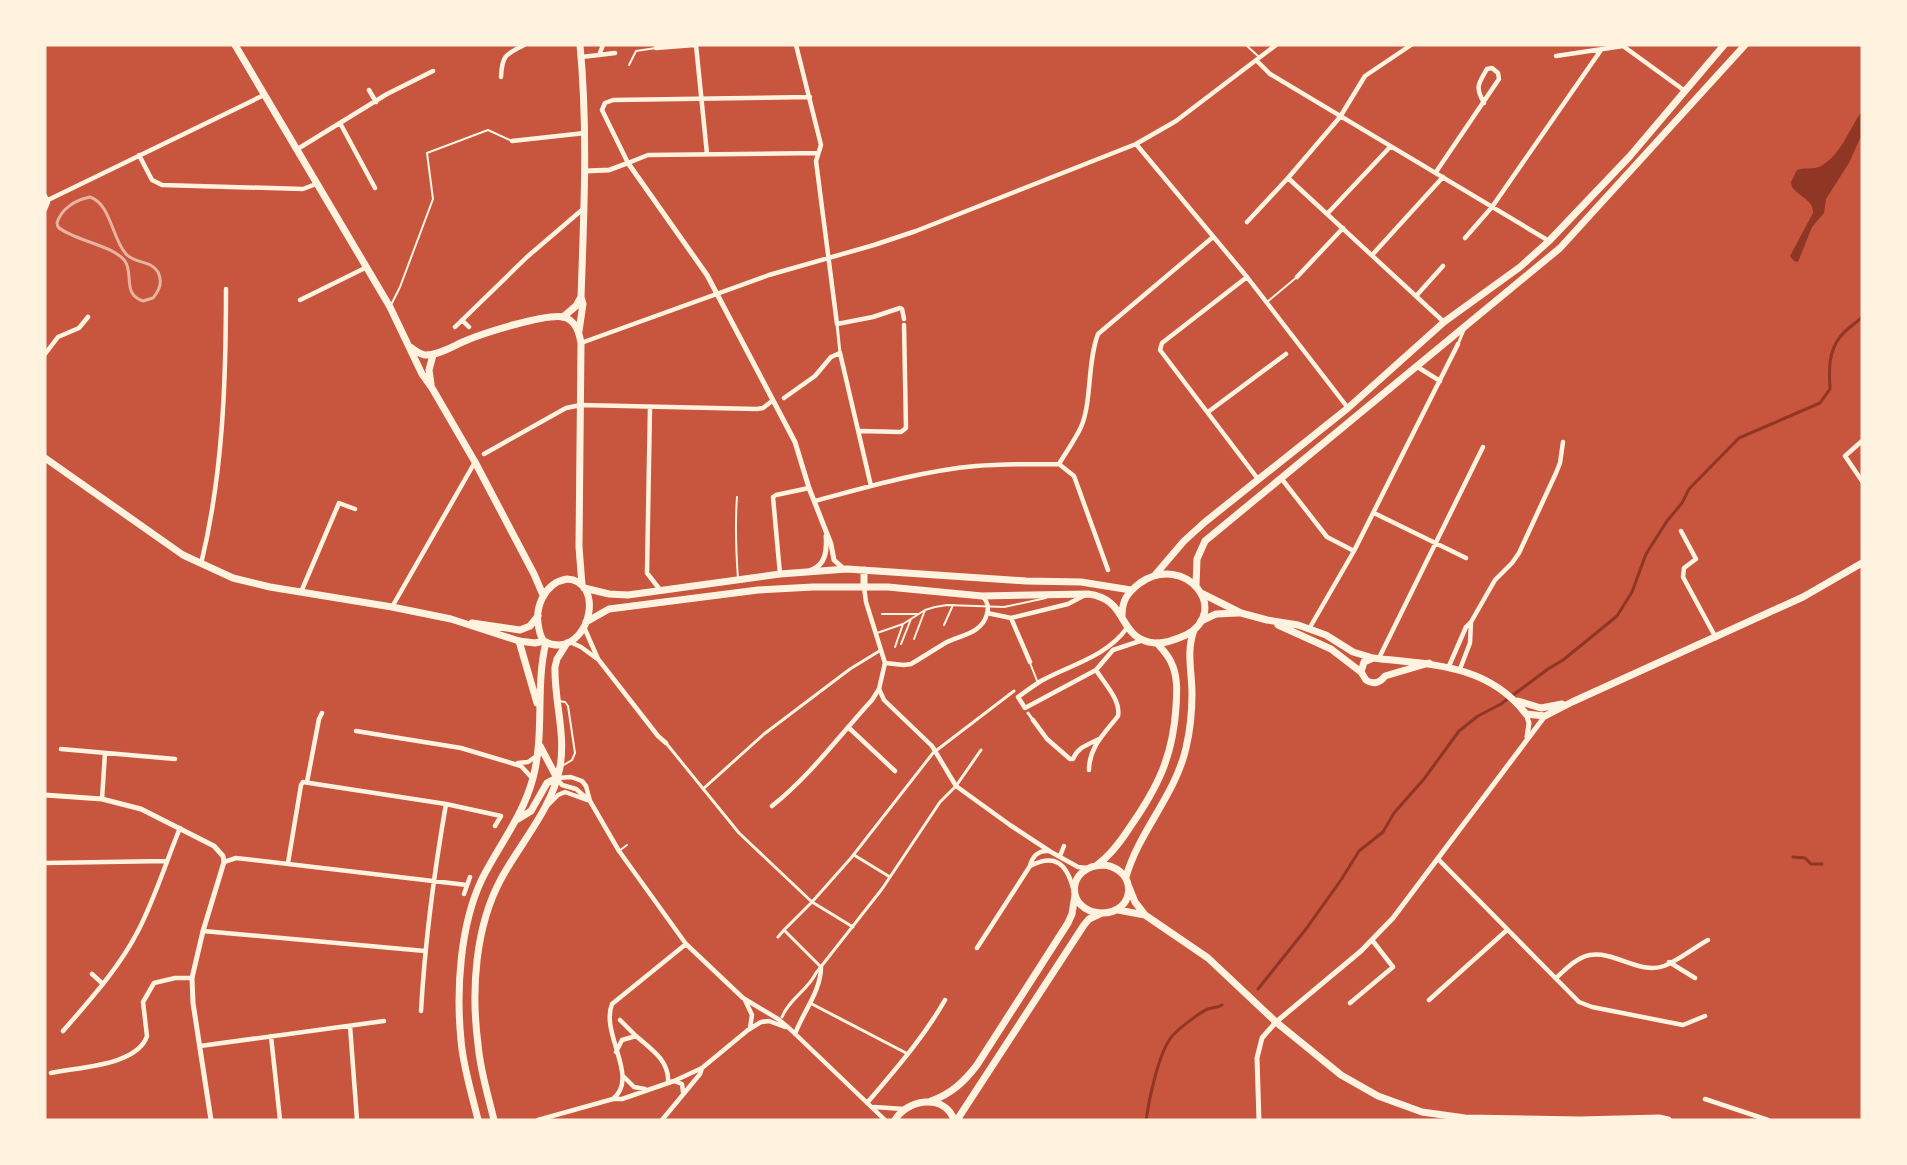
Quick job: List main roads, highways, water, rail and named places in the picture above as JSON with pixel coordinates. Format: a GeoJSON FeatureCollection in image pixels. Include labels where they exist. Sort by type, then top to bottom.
{"type":"FeatureCollection","features":[{"type":"Feature","properties":{"kind":"main road"},"geometry":{"type":"LineString","coordinates":[[235,45],[390,307],[422,374],[475,462],[543,595]]}},
{"type":"Feature","properties":{"kind":"main road"},"geometry":{"type":"LineString","coordinates":[[494,1120],[480,1063],[476,1025],[477,979],[482,931],[489,904],[501,878],[546,807],[557,778],[562,733],[555,667],[557,659],[568,643],[578,635],[585,624],[590,608],[583,587],[579,547],[581,343],[579,331],[583,304],[581,297],[586,171],[580,45]]}},
{"type":"Feature","properties":{"kind":"main road"},"geometry":{"type":"LineString","coordinates":[[1122,617],[1123,600],[1131,590],[1155,574],[1184,541],[1348,408],[1444,322],[1520,267],[1549,241],[1630,156],[1724,45]]}},
{"type":"Feature","properties":{"kind":"main road"},"geometry":{"type":"LineString","coordinates":[[1196,585],[1197,559],[1205,541],[1560,248],[1745,45]]}},
{"type":"Feature","properties":{"kind":"main road"},"geometry":{"type":"LineString","coordinates":[[562,317],[576,306],[581,297]]}},
{"type":"Feature","properties":{"kind":"main road"},"geometry":{"type":"LineString","coordinates":[[410,347],[423,356],[433,355],[468,339],[548,317],[562,317],[573,323],[579,331]]}},
{"type":"Feature","properties":{"kind":"main road"},"geometry":{"type":"LineString","coordinates":[[1444,322],[1456,334]]}},
{"type":"Feature","properties":{"kind":"main road"},"geometry":{"type":"LineString","coordinates":[[432,388],[429,370],[433,355]]}},
{"type":"Feature","properties":{"kind":"main road"},"geometry":{"type":"LineString","coordinates":[[45,458],[151,535],[200,565],[218,573],[258,585],[300,593],[520,630],[530,626],[538,616]]}},
{"type":"Feature","properties":{"kind":"main road"},"geometry":{"type":"LineString","coordinates":[[1516,700],[1526,714],[1545,716],[1803,597],[1862,563]]}},
{"type":"Feature","properties":{"kind":"main road"},"geometry":{"type":"LineString","coordinates":[[478,1120],[461,1041],[459,1012],[466,931],[472,904],[483,879],[518,819],[533,779],[539,743],[539,687],[545,641],[539,630],[538,616],[543,595],[553,584],[572,579],[583,587],[609,594],[628,595],[738,579],[844,569],[1026,581],[1081,582],[1131,590]]}},
{"type":"Feature","properties":{"kind":"main road"},"geometry":{"type":"LineString","coordinates":[[864,570],[864,587]]}},
{"type":"Feature","properties":{"kind":"main road"},"geometry":{"type":"LineString","coordinates":[[1155,574],[1180,577],[1196,585],[1203,594],[1241,613],[1326,634],[1353,651],[1378,659],[1429,663],[1460,669],[1477,676],[1516,700],[1541,708],[1572,702]]}},
{"type":"Feature","properties":{"kind":"main road"},"geometry":{"type":"LineString","coordinates":[[585,624],[609,609],[728,593],[778,588],[888,587],[982,596],[1096,595],[1112,602],[1127,628],[1143,640],[1157,643],[1178,639],[1194,630],[1201,621],[1204,610],[1203,594]]}},
{"type":"Feature","properties":{"kind":"main road"},"geometry":{"type":"LineString","coordinates":[[1201,621],[1216,614],[1241,613]]}},
{"type":"Feature","properties":{"kind":"main road"},"geometry":{"type":"LineString","coordinates":[[1267,620],[1331,649],[1372,683],[1380,681],[1385,676],[1429,663]]}},
{"type":"Feature","properties":{"kind":"main road"},"geometry":{"type":"LineString","coordinates":[[464,622],[519,641],[535,643],[545,641],[555,645],[568,643]]}},
{"type":"Feature","properties":{"kind":"main road"},"geometry":{"type":"LineString","coordinates":[[1126,877],[1135,850],[1171,791],[1184,758],[1191,715],[1189,653],[1194,630]]}},
{"type":"Feature","properties":{"kind":"main road"},"geometry":{"type":"LineString","coordinates":[[519,641],[540,714]]}},
{"type":"Feature","properties":{"kind":"main road"},"geometry":{"type":"LineString","coordinates":[[1097,865],[1123,838],[1153,792],[1172,745],[1177,690],[1175,673],[1172,662],[1157,643]]}},
{"type":"Feature","properties":{"kind":"main road"},"geometry":{"type":"LineString","coordinates":[[1361,672],[1364,662],[1378,659]]}},
{"type":"Feature","properties":{"kind":"main road"},"geometry":{"type":"LineString","coordinates":[[1378,659],[1386,667],[1385,676]]}},
{"type":"Feature","properties":{"kind":"main road"},"geometry":{"type":"LineString","coordinates":[[539,743],[557,778]]}},
{"type":"Feature","properties":{"kind":"main road"},"geometry":{"type":"LineString","coordinates":[[518,819],[531,811],[547,783],[557,778]]}},
{"type":"Feature","properties":{"kind":"main road"},"geometry":{"type":"LineString","coordinates":[[895,1120],[904,1109],[944,1096],[977,1065],[1068,923],[1072,914],[1075,880],[1087,868],[1097,865],[1116,868],[1126,877],[1135,902],[1145,915],[1208,958],[1276,1022],[1341,1075],[1378,1096],[1422,1112],[1465,1118],[1580,1120],[1659,1118],[1668,1120]]}},
{"type":"Feature","properties":{"kind":"main road"},"geometry":{"type":"LineString","coordinates":[[1112,911],[1125,903],[1129,887]]}},
{"type":"Feature","properties":{"kind":"main road"},"geometry":{"type":"LineString","coordinates":[[1074,892],[1084,907],[1101,913]]}},
{"type":"Feature","properties":{"kind":"main road"},"geometry":{"type":"LineString","coordinates":[[931,1101],[946,1107],[956,1120],[1089,919],[1112,911],[1126,910],[1145,915]]}},
{"type":"Feature","properties":{"kind":"waterway"},"geometry":{"type":"LineString","coordinates":[[1258,989],[1306,929],[1359,851],[1383,832],[1394,813],[1424,779],[1459,731],[1563,660],[1617,616],[1632,592],[1646,554],[1667,521],[1682,503],[1689,489],[1739,438],[1820,403],[1830,389],[1829,375],[1833,349],[1845,331],[1862,317]]}},
{"type":"Feature","properties":{"kind":"waterway"},"geometry":{"type":"LineString","coordinates":[[1793,857],[1805,858],[1811,864],[1822,864]]}},
{"type":"Feature","properties":{"kind":"waterway"},"geometry":{"type":"LineString","coordinates":[[1146,1120],[1156,1075],[1169,1041],[1177,1031],[1200,1013],[1222,1005]]}},
{"type":"Feature","properties":{"kind":"railway"},"geometry":{"type":"LineString","coordinates":[[90,197],[103,207],[117,240],[126,254],[155,268],[158,272],[160,286],[153,298],[143,301],[133,294],[130,289],[127,266],[119,256],[58,227],[57,223],[65,209],[79,200],[90,197]]}}]}
